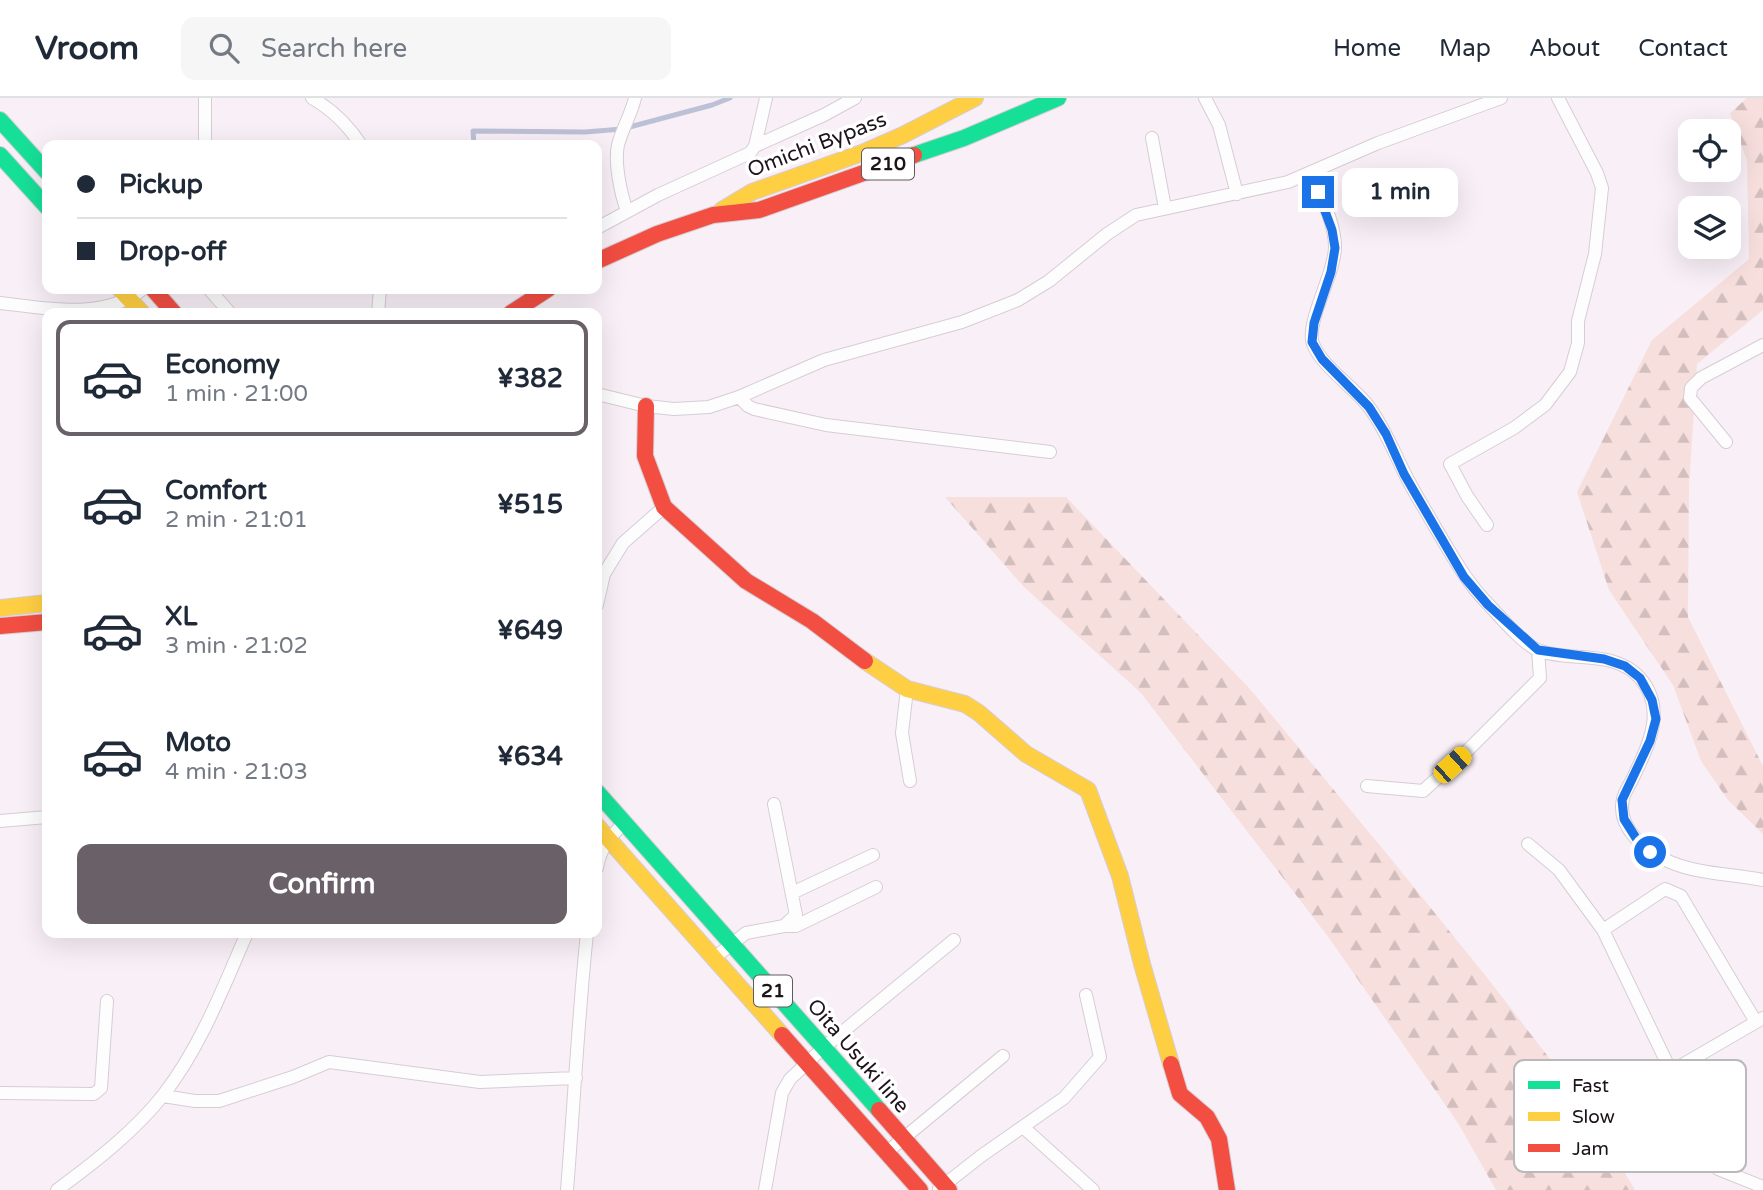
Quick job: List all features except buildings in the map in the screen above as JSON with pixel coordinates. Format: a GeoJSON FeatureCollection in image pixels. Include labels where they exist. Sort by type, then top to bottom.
{"type":"FeatureCollection","features":[{"type":"Feature","properties":{"kind":"main road","name":"Omichi Bypass"},"geometry":{"type":"LineString","coordinates":[[713,215],[752,192],[862,153],[975,98]]}},
{"type":"Feature","properties":{"kind":"main road","name":"Omichi Bypass"},"geometry":{"type":"LineString","coordinates":[[602,259],[657,234],[713,215],[759,209],[976,134],[1058,98]]}},
{"type":"Feature","properties":{"kind":"main road"},"geometry":{"type":"LineString","coordinates":[[0,120],[42,166]]}},
{"type":"Feature","properties":{"kind":"main road"},"geometry":{"type":"LineString","coordinates":[[0,155],[42,201]]}},
{"type":"Feature","properties":{"kind":"main road"},"geometry":{"type":"LineString","coordinates":[[125,294],[138,308]]}},
{"type":"Feature","properties":{"kind":"main road"},"geometry":{"type":"LineString","coordinates":[[157,294],[170,308]]}},
{"type":"Feature","properties":{"kind":"main road"},"geometry":{"type":"LineString","coordinates":[[518,308],[540,294]]}},
{"type":"Feature","properties":{"kind":"main road"},"geometry":{"type":"LineString","coordinates":[[646,406],[645,456],[664,508],[746,581],[812,621],[894,682],[908,689],[965,704],[1026,754],[1088,790],[1120,876],[1142,964],[1180,1094],[1207,1117],[1219,1139],[1227,1190]]}},
{"type":"Feature","properties":{"kind":"main road"},"geometry":{"type":"LineString","coordinates":[[0,608],[42,604]]}},
{"type":"Feature","properties":{"kind":"main road"},"geometry":{"type":"LineString","coordinates":[[0,626],[42,622]]}},
{"type":"Feature","properties":{"kind":"main road","name":"Oita Usuki line"},"geometry":{"type":"LineString","coordinates":[[602,798],[944,1188]]}},
{"type":"Feature","properties":{"kind":"main road","name":"Oita Usuki line"},"geometry":{"type":"LineString","coordinates":[[602,832],[920,1190]]}},
{"type":"Feature","properties":{"kind":"street"},"geometry":{"type":"LineString","coordinates":[[205,98],[205,140]]}},
{"type":"Feature","properties":{"kind":"street"},"geometry":{"type":"LineString","coordinates":[[312,98],[329,107],[358,140]]}},
{"type":"Feature","properties":{"kind":"street"},"geometry":{"type":"LineString","coordinates":[[627,211],[621,195],[618,147],[631,116],[635,98]]}},
{"type":"Feature","properties":{"kind":"street"},"geometry":{"type":"LineString","coordinates":[[755,146],[766,98]]}},
{"type":"Feature","properties":{"kind":"street"},"geometry":{"type":"LineString","coordinates":[[602,225],[678,186],[743,158],[755,146],[855,98]]}},
{"type":"Feature","properties":{"kind":"street"},"geometry":{"type":"LineString","coordinates":[[1205,98],[1219,125],[1237,194]]}},
{"type":"Feature","properties":{"kind":"street"},"geometry":{"type":"LineString","coordinates":[[602,395],[646,406],[694,409],[738,397],[824,360],[962,322],[1018,300],[1049,281],[1107,234],[1136,215],[1287,182],[1378,143],[1501,98]]}},
{"type":"Feature","properties":{"kind":"street"},"geometry":{"type":"LineString","coordinates":[[1487,525],[1450,464],[1514,428],[1545,405],[1570,372],[1578,343],[1578,321],[1595,254],[1602,188],[1558,98]]}},
{"type":"Feature","properties":{"kind":"street"},"geometry":{"type":"LineString","coordinates":[[1152,138],[1165,208]]}},
{"type":"Feature","properties":{"kind":"street"},"geometry":{"type":"LineString","coordinates":[[1311,172],[1332,230],[1335,248],[1331,272],[1314,323],[1312,342],[1322,359],[1369,407],[1386,434],[1404,474],[1464,577],[1488,605],[1538,650],[1604,659],[1625,666],[1640,678],[1652,700],[1656,719],[1650,741],[1622,800],[1624,819],[1636,838],[1650,852],[1673,863],[1763,880]]}},
{"type":"Feature","properties":{"kind":"street"},"geometry":{"type":"LineString","coordinates":[[92,308],[125,294]]}},
{"type":"Feature","properties":{"kind":"street"},"geometry":{"type":"LineString","coordinates":[[213,294],[226,308]]}},
{"type":"Feature","properties":{"kind":"street"},"geometry":{"type":"LineString","coordinates":[[0,303],[75,308]]}},
{"type":"Feature","properties":{"kind":"street"},"geometry":{"type":"LineString","coordinates":[[1726,442],[1690,398],[1691,388],[1701,379],[1763,345]]}},
{"type":"Feature","properties":{"kind":"street"},"geometry":{"type":"LineString","coordinates":[[738,397],[754,408],[826,425],[1050,452]]}},
{"type":"Feature","properties":{"kind":"street"},"geometry":{"type":"LineString","coordinates":[[602,571],[623,543],[664,508]]}},
{"type":"Feature","properties":{"kind":"street"},"geometry":{"type":"LineString","coordinates":[[1367,786],[1423,791],[1540,677],[1538,650]]}},
{"type":"Feature","properties":{"kind":"street"},"geometry":{"type":"LineString","coordinates":[[908,689],[902,733],[910,781]]}},
{"type":"Feature","properties":{"kind":"street"},"geometry":{"type":"LineString","coordinates":[[774,804],[796,915],[784,926]]}},
{"type":"Feature","properties":{"kind":"street"},"geometry":{"type":"LineString","coordinates":[[0,821],[42,817]]}},
{"type":"Feature","properties":{"kind":"street"},"geometry":{"type":"LineString","coordinates":[[602,849],[624,822]]}},
{"type":"Feature","properties":{"kind":"street"},"geometry":{"type":"LineString","coordinates":[[1528,844],[1559,870],[1603,930],[1664,1060]]}},
{"type":"Feature","properties":{"kind":"street"},"geometry":{"type":"LineString","coordinates":[[792,893],[873,855]]}},
{"type":"Feature","properties":{"kind":"street"},"geometry":{"type":"LineString","coordinates":[[714,958],[746,933],[796,926],[876,887]]}},
{"type":"Feature","properties":{"kind":"street"},"geometry":{"type":"LineString","coordinates":[[1603,930],[1665,890],[1681,896],[1759,1020],[1691,1060]]}},
{"type":"Feature","properties":{"kind":"street"},"geometry":{"type":"LineString","coordinates":[[57,1190],[89,1167],[163,1096],[181,1071],[209,1018],[245,938]]}},
{"type":"Feature","properties":{"kind":"street"},"geometry":{"type":"LineString","coordinates":[[567,1190],[579,1004],[586,938]]}},
{"type":"Feature","properties":{"kind":"street"},"geometry":{"type":"LineString","coordinates":[[765,1190],[782,1093],[790,1079],[823,1048],[954,940]]}},
{"type":"Feature","properties":{"kind":"street"},"geometry":{"type":"LineString","coordinates":[[944,1188],[1065,1098],[1100,1057],[1086,995]]}},
{"type":"Feature","properties":{"kind":"street"},"geometry":{"type":"LineString","coordinates":[[0,1093],[94,1094],[101,1088],[107,1001]]}},
{"type":"Feature","properties":{"kind":"street"},"geometry":{"type":"LineString","coordinates":[[887,1152],[1003,1056]]}},
{"type":"Feature","properties":{"kind":"street"},"geometry":{"type":"LineString","coordinates":[[163,1096],[195,1101],[219,1101],[293,1077],[329,1062],[480,1082],[576,1078]]}},
{"type":"Feature","properties":{"kind":"street"},"geometry":{"type":"LineString","coordinates":[[1023,1127],[1093,1190]]}},
{"type":"Feature","properties":{"kind":"street"},"geometry":{"type":"LineString","coordinates":[[1726,1172],[1763,1187]]}},
{"type":"Feature","properties":{"kind":"green space"},"geometry":{"type":"Polygon","coordinates":[[[1747,98],[1763,98],[1763,310],[1697,364],[1689,486],[1688,617],[1763,766],[1763,834],[1728,800],[1701,761],[1673,685],[1609,590],[1577,492],[1652,340],[1749,259],[1747,161],[1741,144],[1741,119],[1732,119],[1730,113],[1747,98]]]}},
{"type":"Feature","properties":{"kind":"green space"},"geometry":{"type":"Polygon","coordinates":[[[945,497],[1066,497],[1250,689],[1387,854],[1551,1060],[1514,1060],[1514,1172],[1624,1172],[1635,1190],[1496,1190],[1458,1123],[1329,938],[1141,693],[1024,587],[945,497]]]}},
{"type":"Feature","properties":{"kind":"waterway"},"geometry":{"type":"LineString","coordinates":[[474,140],[473,131],[585,132],[622,129],[730,98]]}},
{"type":"Feature","properties":{"kind":"traffic: fast"},"geometry":{"type":"LineString","coordinates":[[914,155],[964,138],[1058,98]]}},
{"type":"Feature","properties":{"kind":"traffic: fast"},"geometry":{"type":"LineString","coordinates":[[0,120],[42,166]]}},
{"type":"Feature","properties":{"kind":"traffic: fast"},"geometry":{"type":"LineString","coordinates":[[0,155],[42,201]]}},
{"type":"Feature","properties":{"kind":"traffic: fast"},"geometry":{"type":"LineString","coordinates":[[602,798],[879,1110]]}},
{"type":"Feature","properties":{"kind":"traffic: slow"},"geometry":{"type":"LineString","coordinates":[[722,210],[752,192],[862,153],[903,135],[975,98]]}},
{"type":"Feature","properties":{"kind":"traffic: slow"},"geometry":{"type":"LineString","coordinates":[[125,294],[137,308]]}},
{"type":"Feature","properties":{"kind":"traffic: slow"},"geometry":{"type":"LineString","coordinates":[[0,608],[42,604]]}},
{"type":"Feature","properties":{"kind":"traffic: slow"},"geometry":{"type":"LineString","coordinates":[[865,661],[907,689],[965,704],[1026,754],[1088,790],[1120,876],[1171,1064]]}},
{"type":"Feature","properties":{"kind":"traffic: slow"},"geometry":{"type":"LineString","coordinates":[[602,832],[782,1035]]}},
{"type":"Feature","properties":{"kind":"traffic: jam"},"geometry":{"type":"LineString","coordinates":[[602,259],[657,234],[713,215],[759,210],[914,155]]}},
{"type":"Feature","properties":{"kind":"traffic: jam"},"geometry":{"type":"LineString","coordinates":[[157,294],[170,308]]}},
{"type":"Feature","properties":{"kind":"traffic: jam"},"geometry":{"type":"LineString","coordinates":[[519,308],[540,294]]}},
{"type":"Feature","properties":{"kind":"traffic: jam"},"geometry":{"type":"LineString","coordinates":[[646,406],[645,456],[664,507],[746,581],[812,621],[865,661]]}},
{"type":"Feature","properties":{"kind":"traffic: jam"},"geometry":{"type":"LineString","coordinates":[[0,626],[42,622]]}},
{"type":"Feature","properties":{"kind":"traffic: jam"},"geometry":{"type":"LineString","coordinates":[[782,1035],[920,1190]]}},
{"type":"Feature","properties":{"kind":"traffic: jam"},"geometry":{"type":"LineString","coordinates":[[1171,1064],[1180,1094],[1207,1117],[1219,1139],[1227,1190]]}},
{"type":"Feature","properties":{"kind":"traffic: jam"},"geometry":{"type":"LineString","coordinates":[[879,1110],[949,1190]]}},
{"type":"Feature","properties":{"kind":"route"},"geometry":{"type":"LineString","coordinates":[[1318,192],[1332,230],[1335,248],[1331,272],[1314,323],[1312,342],[1322,359],[1369,407],[1386,434],[1404,474],[1464,577],[1488,605],[1538,650],[1604,659],[1625,666],[1640,678],[1652,700],[1656,719],[1650,741],[1622,800],[1624,819],[1636,838],[1650,852]]}}]}
